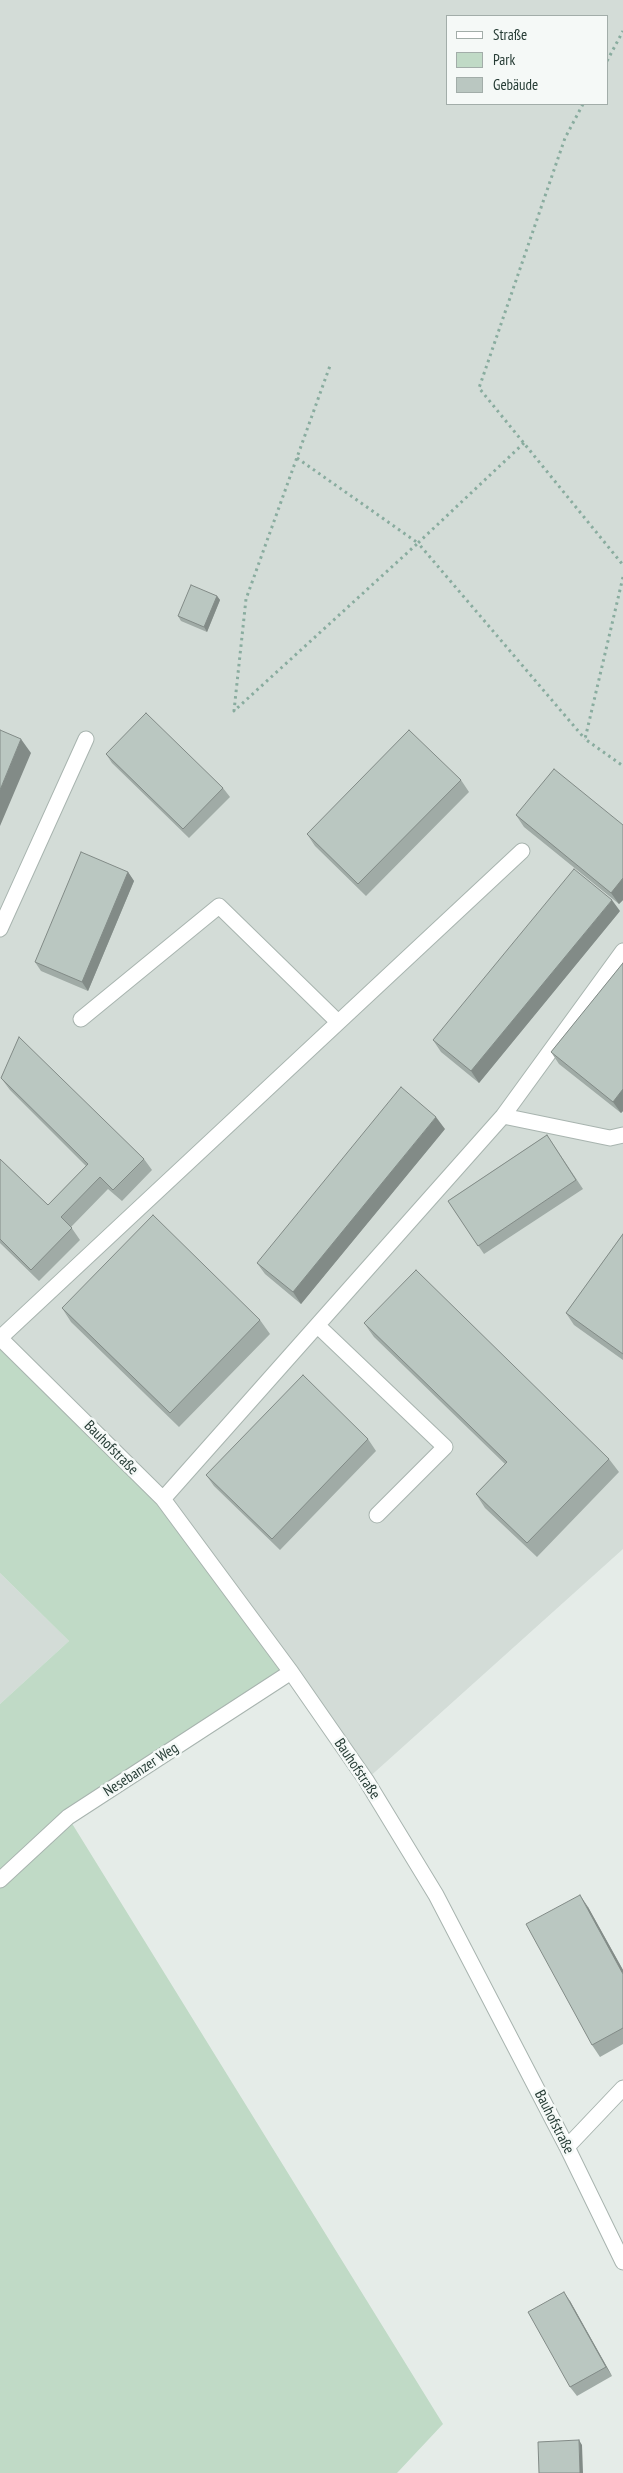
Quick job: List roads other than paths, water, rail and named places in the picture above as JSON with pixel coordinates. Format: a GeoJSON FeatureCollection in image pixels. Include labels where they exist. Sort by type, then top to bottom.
{"type":"FeatureCollection","features":[{"type":"Feature","properties":{"kind":"street"},"geometry":{"type":"LineString","coordinates":[[0,929],[86,739]]}},
{"type":"Feature","properties":{"kind":"street"},"geometry":{"type":"LineString","coordinates":[[0,1338],[522,850]]}},
{"type":"Feature","properties":{"kind":"street"},"geometry":{"type":"LineString","coordinates":[[81,1019],[219,906],[338,1022]]}},
{"type":"Feature","properties":{"kind":"street"},"geometry":{"type":"LineString","coordinates":[[163,1499],[504,1116],[623,951]]}},
{"type":"Feature","properties":{"kind":"street"},"geometry":{"type":"LineString","coordinates":[[504,1116],[610,1138],[623,1135]]}},
{"type":"Feature","properties":{"kind":"street"},"geometry":{"type":"LineString","coordinates":[[318,1326],[445,1447],[377,1515]]}},
{"type":"Feature","properties":{"kind":"street","name":"Bauhofstraße"},"geometry":{"type":"LineString","coordinates":[[0,1338],[163,1499],[291,1672],[366,1780],[436,1895],[567,2147],[623,2262]]}},
{"type":"Feature","properties":{"kind":"street","name":"Nesebanzer Weg"},"geometry":{"type":"LineString","coordinates":[[0,1880],[68,1816],[291,1672]]}},
{"type":"Feature","properties":{"kind":"street"},"geometry":{"type":"LineString","coordinates":[[567,2147],[623,2088]]}}]}
